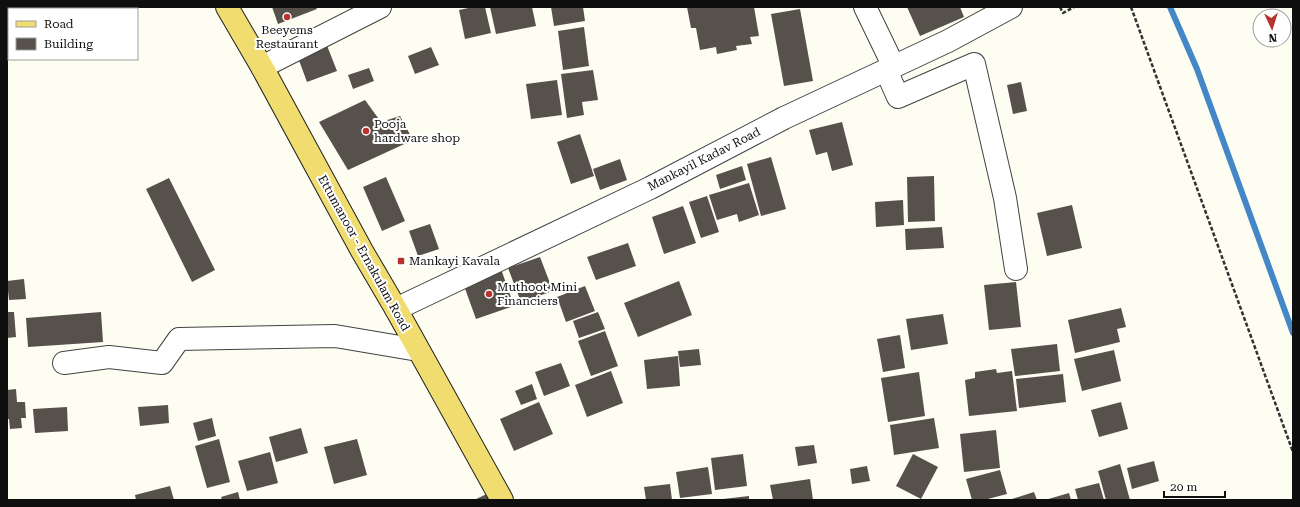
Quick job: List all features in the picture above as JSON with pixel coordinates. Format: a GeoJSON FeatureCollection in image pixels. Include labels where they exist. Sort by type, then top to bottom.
{"type":"FeatureCollection","features":[{"type":"Feature","properties":{"kind":"main road","name":"Ettumanoor - Ernakulam Road"},"geometry":{"type":"LineString","coordinates":[[227,7],[262,67],[362,251],[396,309],[502,500]]}},
{"type":"Feature","properties":{"kind":"street"},"geometry":{"type":"LineString","coordinates":[[262,67],[380,7]]}},
{"type":"Feature","properties":{"kind":"street"},"geometry":{"type":"LineString","coordinates":[[865,7],[890,69],[898,97],[974,64],[1005,198],[1016,269]]}},
{"type":"Feature","properties":{"kind":"street","name":"Mankayil Kadav Road"},"geometry":{"type":"LineString","coordinates":[[396,309],[650,188],[784,118],[948,41],[1011,7]]}},
{"type":"Feature","properties":{"kind":"street"},"geometry":{"type":"LineString","coordinates":[[64,364],[109,357],[162,364],[179,339],[335,336],[418,350]]}},
{"type":"Feature","properties":{"kind":"path"},"geometry":{"type":"LineString","coordinates":[[1060,7],[1063,13],[1074,7]]}},
{"type":"Feature","properties":{"kind":"path"},"geometry":{"type":"LineString","coordinates":[[1131,7],[1293,452]]}},
{"type":"Feature","properties":{"kind":"building","name":"Beeyems Restaurant"},"geometry":{"type":"Polygon","coordinates":[[[272,7],[316,7],[317,9],[278,24],[272,7]]]}},
{"type":"Feature","properties":{"kind":"building"},"geometry":{"type":"Polygon","coordinates":[[[473,7],[485,7],[491,33],[465,39],[459,10],[473,7]]]}},
{"type":"Feature","properties":{"kind":"building"},"geometry":{"type":"Polygon","coordinates":[[[490,7],[532,7],[536,26],[496,34],[490,7]]]}},
{"type":"Feature","properties":{"kind":"building"},"geometry":{"type":"Polygon","coordinates":[[[551,7],[583,7],[585,21],[554,26],[551,7]]]}},
{"type":"Feature","properties":{"kind":"building"},"geometry":{"type":"Polygon","coordinates":[[[687,7],[754,7],[759,36],[750,37],[752,44],[736,46],[737,50],[717,54],[716,47],[700,50],[696,28],[691,28],[687,7]]]}},
{"type":"Feature","properties":{"kind":"building"},"geometry":{"type":"Polygon","coordinates":[[[907,7],[960,7],[964,17],[920,36],[907,7]]]}},
{"type":"Feature","properties":{"kind":"building"},"geometry":{"type":"Polygon","coordinates":[[[800,9],[813,81],[784,86],[771,14],[800,9]]]}},
{"type":"Feature","properties":{"kind":"building"},"geometry":{"type":"Polygon","coordinates":[[[584,27],[589,66],[563,70],[558,31],[584,27]]]}},
{"type":"Feature","properties":{"kind":"building"},"geometry":{"type":"Polygon","coordinates":[[[326,43],[337,71],[307,82],[297,55],[326,43]]]}},
{"type":"Feature","properties":{"kind":"building"},"geometry":{"type":"Polygon","coordinates":[[[431,47],[439,65],[415,74],[408,56],[431,47]]]}},
{"type":"Feature","properties":{"kind":"building"},"geometry":{"type":"Polygon","coordinates":[[[369,68],[374,81],[353,89],[348,75],[369,68]]]}},
{"type":"Feature","properties":{"kind":"building"},"geometry":{"type":"Polygon","coordinates":[[[593,70],[598,100],[582,102],[584,115],[567,118],[561,74],[593,70]]]}},
{"type":"Feature","properties":{"kind":"building"},"geometry":{"type":"Polygon","coordinates":[[[557,80],[562,115],[531,119],[526,84],[557,80]]]}},
{"type":"Feature","properties":{"kind":"building"},"geometry":{"type":"Polygon","coordinates":[[[1021,82],[1027,111],[1013,114],[1007,85],[1021,82]]]}},
{"type":"Feature","properties":{"kind":"building","name":"Pooja hardware shop"},"geometry":{"type":"Polygon","coordinates":[[[365,100],[381,122],[400,116],[413,140],[348,170],[319,122],[365,100]]]}},
{"type":"Feature","properties":{"kind":"building"},"geometry":{"type":"Polygon","coordinates":[[[842,122],[853,165],[832,171],[827,152],[816,155],[809,130],[842,122]]]}},
{"type":"Feature","properties":{"kind":"building"},"geometry":{"type":"Polygon","coordinates":[[[580,134],[594,176],[571,184],[557,142],[580,134]]]}},
{"type":"Feature","properties":{"kind":"building"},"geometry":{"type":"Polygon","coordinates":[[[771,157],[786,209],[761,216],[747,164],[771,157]]]}},
{"type":"Feature","properties":{"kind":"building"},"geometry":{"type":"Polygon","coordinates":[[[620,159],[627,180],[600,190],[593,169],[620,159]]]}},
{"type":"Feature","properties":{"kind":"building"},"geometry":{"type":"Polygon","coordinates":[[[742,166],[746,180],[720,189],[716,175],[742,166]]]}},
{"type":"Feature","properties":{"kind":"building"},"geometry":{"type":"Polygon","coordinates":[[[934,176],[935,221],[908,222],[907,177],[934,176]]]}},
{"type":"Feature","properties":{"kind":"building"},"geometry":{"type":"Polygon","coordinates":[[[386,177],[405,221],[382,231],[363,187],[386,177]]]}},
{"type":"Feature","properties":{"kind":"building"},"geometry":{"type":"Polygon","coordinates":[[[169,178],[215,270],[192,282],[146,189],[169,178]]]}},
{"type":"Feature","properties":{"kind":"building"},"geometry":{"type":"Polygon","coordinates":[[[749,183],[759,215],[739,222],[737,214],[717,220],[709,195],[749,183]]]}},
{"type":"Feature","properties":{"kind":"building"},"geometry":{"type":"Polygon","coordinates":[[[707,196],[719,232],[701,238],[689,202],[707,196]]]}},
{"type":"Feature","properties":{"kind":"building"},"geometry":{"type":"Polygon","coordinates":[[[903,200],[904,225],[876,227],[875,202],[903,200]]]}},
{"type":"Feature","properties":{"kind":"building"},"geometry":{"type":"Polygon","coordinates":[[[1072,205],[1082,248],[1047,256],[1037,213],[1072,205]]]}},
{"type":"Feature","properties":{"kind":"building"},"geometry":{"type":"Polygon","coordinates":[[[683,206],[696,243],[664,254],[652,217],[683,206]]]}},
{"type":"Feature","properties":{"kind":"building"},"geometry":{"type":"Polygon","coordinates":[[[430,224],[439,249],[418,256],[409,231],[430,224]]]}},
{"type":"Feature","properties":{"kind":"building"},"geometry":{"type":"Polygon","coordinates":[[[942,227],[944,248],[906,250],[905,229],[942,227]]]}},
{"type":"Feature","properties":{"kind":"building"},"geometry":{"type":"Polygon","coordinates":[[[628,243],[636,266],[596,280],[587,257],[628,243]]]}},
{"type":"Feature","properties":{"kind":"building"},"geometry":{"type":"Polygon","coordinates":[[[540,257],[553,291],[521,302],[508,268],[540,257]]]}},
{"type":"Feature","properties":{"kind":"building","name":"Muthoot Mini Financiers"},"geometry":{"type":"Polygon","coordinates":[[[501,269],[514,306],[476,319],[463,283],[501,269]]]}},
{"type":"Feature","properties":{"kind":"building"},"geometry":{"type":"Polygon","coordinates":[[[24,279],[26,299],[9,300],[7,281],[24,279]]]}},
{"type":"Feature","properties":{"kind":"building"},"geometry":{"type":"Polygon","coordinates":[[[679,281],[692,315],[638,337],[624,303],[679,281]]]}},
{"type":"Feature","properties":{"kind":"building"},"geometry":{"type":"Polygon","coordinates":[[[1016,282],[1021,327],[989,330],[984,285],[1016,282]]]}},
{"type":"Feature","properties":{"kind":"building"},"geometry":{"type":"Polygon","coordinates":[[[585,286],[595,311],[566,322],[557,297],[585,286]]]}},
{"type":"Feature","properties":{"kind":"building"},"geometry":{"type":"Polygon","coordinates":[[[1121,308],[1126,327],[1117,329],[1120,342],[1075,353],[1068,320],[1121,308]]]}},
{"type":"Feature","properties":{"kind":"building"},"geometry":{"type":"Polygon","coordinates":[[[7,312],[14,312],[16,337],[7,338],[7,312]]]}},
{"type":"Feature","properties":{"kind":"building"},"geometry":{"type":"Polygon","coordinates":[[[101,312],[103,342],[28,347],[26,318],[101,312]]]}},
{"type":"Feature","properties":{"kind":"building"},"geometry":{"type":"Polygon","coordinates":[[[598,312],[605,329],[579,338],[573,321],[598,312]]]}},
{"type":"Feature","properties":{"kind":"building"},"geometry":{"type":"Polygon","coordinates":[[[943,314],[948,344],[911,350],[906,319],[943,314]]]}},
{"type":"Feature","properties":{"kind":"building"},"geometry":{"type":"Polygon","coordinates":[[[605,331],[618,366],[591,376],[578,341],[605,331]]]}},
{"type":"Feature","properties":{"kind":"building"},"geometry":{"type":"Polygon","coordinates":[[[900,335],[905,368],[883,372],[877,339],[900,335]]]}},
{"type":"Feature","properties":{"kind":"building"},"geometry":{"type":"Polygon","coordinates":[[[1057,344],[1060,371],[1015,376],[1011,349],[1057,344]]]}},
{"type":"Feature","properties":{"kind":"building"},"geometry":{"type":"Polygon","coordinates":[[[699,349],[701,365],[680,367],[678,351],[699,349]]]}},
{"type":"Feature","properties":{"kind":"building"},"geometry":{"type":"Polygon","coordinates":[[[1114,350],[1121,381],[1082,391],[1074,359],[1114,350]]]}},
{"type":"Feature","properties":{"kind":"building"},"geometry":{"type":"Polygon","coordinates":[[[678,356],[680,386],[647,389],[644,360],[678,356]]]}},
{"type":"Feature","properties":{"kind":"building"},"geometry":{"type":"Polygon","coordinates":[[[561,363],[570,386],[544,396],[535,372],[561,363]]]}},
{"type":"Feature","properties":{"kind":"building"},"geometry":{"type":"Polygon","coordinates":[[[996,369],[997,373],[1012,371],[1017,411],[969,416],[965,380],[975,378],[975,372],[996,369]]]}},
{"type":"Feature","properties":{"kind":"building"},"geometry":{"type":"Polygon","coordinates":[[[611,371],[623,403],[587,417],[575,385],[611,371]]]}},
{"type":"Feature","properties":{"kind":"building"},"geometry":{"type":"Polygon","coordinates":[[[919,372],[925,416],[888,422],[881,378],[919,372]]]}},
{"type":"Feature","properties":{"kind":"building"},"geometry":{"type":"Polygon","coordinates":[[[1063,374],[1066,402],[1019,408],[1016,379],[1063,374]]]}},
{"type":"Feature","properties":{"kind":"building"},"geometry":{"type":"Polygon","coordinates":[[[532,384],[537,399],[521,405],[515,391],[532,384]]]}},
{"type":"Feature","properties":{"kind":"building"},"geometry":{"type":"Polygon","coordinates":[[[16,389],[17,402],[25,402],[26,418],[21,418],[22,428],[10,429],[9,419],[7,419],[7,390],[16,389]]]}},
{"type":"Feature","properties":{"kind":"building"},"geometry":{"type":"Polygon","coordinates":[[[539,402],[553,434],[514,451],[500,419],[539,402]]]}},
{"type":"Feature","properties":{"kind":"building"},"geometry":{"type":"Polygon","coordinates":[[[1121,402],[1128,429],[1099,437],[1091,410],[1121,402]]]}},
{"type":"Feature","properties":{"kind":"building"},"geometry":{"type":"Polygon","coordinates":[[[168,405],[169,423],[140,426],[138,407],[168,405]]]}},
{"type":"Feature","properties":{"kind":"building"},"geometry":{"type":"Polygon","coordinates":[[[67,407],[68,431],[35,433],[33,409],[67,407]]]}},
{"type":"Feature","properties":{"kind":"building"},"geometry":{"type":"Polygon","coordinates":[[[212,418],[216,436],[198,441],[193,423],[212,418]]]}},
{"type":"Feature","properties":{"kind":"building"},"geometry":{"type":"Polygon","coordinates":[[[934,418],[939,448],[894,455],[890,425],[934,418]]]}},
{"type":"Feature","properties":{"kind":"building"},"geometry":{"type":"Polygon","coordinates":[[[301,428],[308,453],[276,462],[269,437],[301,428]]]}},
{"type":"Feature","properties":{"kind":"building"},"geometry":{"type":"Polygon","coordinates":[[[996,430],[1000,468],[964,472],[960,434],[996,430]]]}},
{"type":"Feature","properties":{"kind":"building"},"geometry":{"type":"Polygon","coordinates":[[[219,439],[230,482],[207,488],[195,446],[219,439]]]}},
{"type":"Feature","properties":{"kind":"building"},"geometry":{"type":"Polygon","coordinates":[[[357,439],[367,475],[334,484],[324,447],[357,439]]]}},
{"type":"Feature","properties":{"kind":"building"},"geometry":{"type":"Polygon","coordinates":[[[814,445],[817,463],[798,466],[795,447],[814,445]]]}},
{"type":"Feature","properties":{"kind":"building"},"geometry":{"type":"Polygon","coordinates":[[[270,452],[278,483],[247,491],[238,461],[270,452]]]}},
{"type":"Feature","properties":{"kind":"building"},"geometry":{"type":"Polygon","coordinates":[[[743,454],[747,486],[715,490],[711,458],[743,454]]]}},
{"type":"Feature","properties":{"kind":"building"},"geometry":{"type":"Polygon","coordinates":[[[913,454],[938,467],[921,499],[896,486],[913,454]]]}},
{"type":"Feature","properties":{"kind":"building"},"geometry":{"type":"Polygon","coordinates":[[[1154,461],[1159,481],[1132,489],[1127,468],[1154,461]]]}},
{"type":"Feature","properties":{"kind":"building"},"geometry":{"type":"Polygon","coordinates":[[[1120,464],[1130,500],[1106,500],[1098,471],[1120,464]]]}},
{"type":"Feature","properties":{"kind":"building"},"geometry":{"type":"Polygon","coordinates":[[[867,466],[870,481],[852,484],[850,469],[867,466]]]}},
{"type":"Feature","properties":{"kind":"building"},"geometry":{"type":"Polygon","coordinates":[[[708,467],[712,494],[680,498],[676,472],[708,467]]]}},
{"type":"Feature","properties":{"kind":"building"},"geometry":{"type":"Polygon","coordinates":[[[1000,470],[1007,494],[984,500],[972,500],[966,479],[1000,470]]]}},
{"type":"Feature","properties":{"kind":"building"},"geometry":{"type":"Polygon","coordinates":[[[810,479],[813,500],[773,500],[770,485],[810,479]]]}},
{"type":"Feature","properties":{"kind":"building"},"geometry":{"type":"Polygon","coordinates":[[[1099,483],[1104,500],[1078,500],[1075,489],[1099,483]]]}},
{"type":"Feature","properties":{"kind":"building"},"geometry":{"type":"Polygon","coordinates":[[[670,484],[672,500],[646,500],[644,487],[670,484]]]}},
{"type":"Feature","properties":{"kind":"building"},"geometry":{"type":"Polygon","coordinates":[[[170,486],[174,500],[136,500],[135,495],[170,486]]]}},
{"type":"Feature","properties":{"kind":"building"},"geometry":{"type":"Polygon","coordinates":[[[238,492],[240,500],[222,500],[221,497],[238,492]]]}},
{"type":"Feature","properties":{"kind":"building"},"geometry":{"type":"Polygon","coordinates":[[[491,492],[495,500],[474,500],[491,492]]]}},
{"type":"Feature","properties":{"kind":"building"},"geometry":{"type":"Polygon","coordinates":[[[1034,492],[1037,500],[1009,500],[1034,492]]]}},
{"type":"Feature","properties":{"kind":"building"},"geometry":{"type":"Polygon","coordinates":[[[1069,493],[1071,500],[1045,500],[1069,493]]]}},
{"type":"Feature","properties":{"kind":"building"},"geometry":{"type":"Polygon","coordinates":[[[749,496],[749,500],[723,500],[723,499],[749,496]]]}},
{"type":"Feature","properties":{"kind":"waterway"},"geometry":{"type":"LineString","coordinates":[[1170,7],[1197,69],[1293,333]]}},
{"type":"Feature","properties":{"kind":"place","name":"Beeyems Restaurant"},"geometry":{"type":"Point","coordinates":[287,17]}},
{"type":"Feature","properties":{"kind":"place","name":"Pooja hardware shop"},"geometry":{"type":"Point","coordinates":[366,131]}},
{"type":"Feature","properties":{"kind":"place","name":"Mankayi Kavala"},"geometry":{"type":"Point","coordinates":[401,261]}},
{"type":"Feature","properties":{"kind":"place","name":"Muthoot Mini Financiers"},"geometry":{"type":"Point","coordinates":[489,294]}}]}
